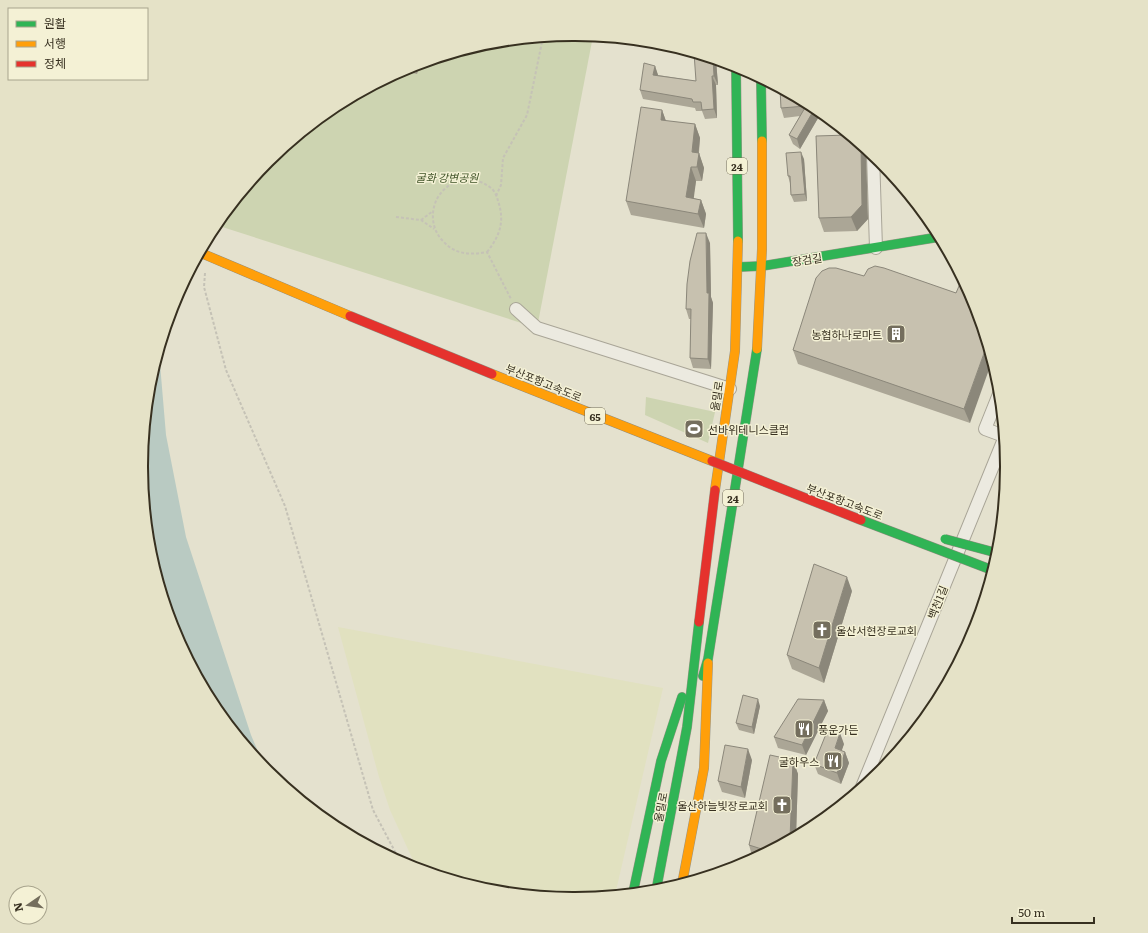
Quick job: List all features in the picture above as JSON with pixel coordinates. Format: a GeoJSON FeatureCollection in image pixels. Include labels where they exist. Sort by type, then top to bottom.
{"type":"FeatureCollection","features":[{"type":"Feature","properties":{"kind":"main road","name":"울밀로"},"geometry":{"type":"LineString","coordinates":[[657,884],[687,728],[705,566],[722,435],[735,351],[738,267],[736,73]]}},
{"type":"Feature","properties":{"kind":"main road","name":"울밀로"},"geometry":{"type":"LineString","coordinates":[[687,728],[708,658],[741,445],[752,388],[762,266],[763,216],[761,85]]}},
{"type":"Feature","properties":{"kind":"main road","name":"장검길"},"geometry":{"type":"LineString","coordinates":[[738,267],[762,266],[933,238]]}},
{"type":"Feature","properties":{"kind":"main road","name":"부산포항고속도로"},"geometry":{"type":"LineString","coordinates":[[205,255],[316,302],[597,416],[987,568]]}},
{"type":"Feature","properties":{"kind":"main road"},"geometry":{"type":"LineString","coordinates":[[711,449],[748,463]]}},
{"type":"Feature","properties":{"kind":"main road"},"geometry":{"type":"LineString","coordinates":[[990,556],[937,536],[991,551]]}},
{"type":"Feature","properties":{"kind":"main road"},"geometry":{"type":"LineString","coordinates":[[634,887],[661,762],[695,658]]}},
{"type":"Feature","properties":{"kind":"main road"},"geometry":{"type":"LineString","coordinates":[[683,878],[704,768],[708,658]]}},
{"type":"Feature","properties":{"kind":"street"},"geometry":{"type":"LineString","coordinates":[[873,164],[876,248]]}},
{"type":"Feature","properties":{"kind":"street"},"geometry":{"type":"LineString","coordinates":[[516,309],[537,328],[730,389]]}},
{"type":"Feature","properties":{"kind":"street"},"geometry":{"type":"LineString","coordinates":[[995,404],[985,429],[999,435]]}},
{"type":"Feature","properties":{"kind":"street","name":"백천1길"},"geometry":{"type":"LineString","coordinates":[[867,775],[999,448]]}},
{"type":"Feature","properties":{"kind":"path"},"geometry":{"type":"LineString","coordinates":[[496,196],[501,185],[503,158],[526,115],[542,42]]}},
{"type":"Feature","properties":{"kind":"path"},"geometry":{"type":"LineString","coordinates":[[462,179],[479,181],[492,189],[496,196],[502,219],[498,234],[487,252],[467,254],[456,251],[446,245],[440,238],[435,230],[433,222],[434,210],[436,200],[442,190],[462,179]]}},
{"type":"Feature","properties":{"kind":"path"},"geometry":{"type":"LineString","coordinates":[[421,220],[434,210]]}},
{"type":"Feature","properties":{"kind":"path"},"geometry":{"type":"LineString","coordinates":[[396,217],[421,220],[435,230]]}},
{"type":"Feature","properties":{"kind":"path"},"geometry":{"type":"LineString","coordinates":[[487,252],[516,309]]}},
{"type":"Feature","properties":{"kind":"path"},"geometry":{"type":"LineString","coordinates":[[206,266],[204,287],[226,370],[286,506],[373,810],[396,853]]}},
{"type":"Feature","properties":{"kind":"green space","name":"굴화 강변공원"},"geometry":{"type":"Polygon","coordinates":[[[546,42],[592,42],[537,328],[222,227],[236,207],[254,186],[293,147],[338,113],[361,98],[386,85],[411,73],[437,64],[464,55],[491,49],[546,42]]]}},
{"type":"Feature","properties":{"kind":"green space","name":"선바위테니스클럽"},"geometry":{"type":"Polygon","coordinates":[[[646,397],[715,412],[708,443],[645,415],[646,397]]]}},
{"type":"Feature","properties":{"kind":"green space"},"geometry":{"type":"Polygon","coordinates":[[[338,627],[663,688],[616,889],[574,892],[518,888],[464,878],[413,861],[390,810],[379,777],[338,627]]]}},
{"type":"Feature","properties":{"kind":"shaded area"},"geometry":{"type":"Polygon","coordinates":[[[160,368],[166,435],[186,537],[251,735],[258,751],[236,726],[220,703],[192,655],[171,603],[163,577],[152,522],[148,466],[152,411],[160,368]]]}},
{"type":"Feature","properties":{"kind":"building"},"geometry":{"type":"Polygon","coordinates":[[[694,58],[713,65],[714,76],[712,76],[714,109],[702,110],[701,102],[693,102],[692,99],[640,90],[644,63],[655,66],[653,75],[696,81],[694,58]]]}},
{"type":"Feature","properties":{"kind":"building"},"geometry":{"type":"Polygon","coordinates":[[[780,95],[800,106],[781,108],[780,95]]]}},
{"type":"Feature","properties":{"kind":"building"},"geometry":{"type":"Polygon","coordinates":[[[641,107],[662,110],[661,120],[695,124],[692,152],[699,153],[697,167],[691,167],[686,197],[701,200],[698,214],[626,201],[641,107]]]}},
{"type":"Feature","properties":{"kind":"building"},"geometry":{"type":"Polygon","coordinates":[[[804,109],[811,114],[797,139],[789,135],[804,109]]]}},
{"type":"Feature","properties":{"kind":"building"},"geometry":{"type":"Polygon","coordinates":[[[841,135],[861,153],[862,205],[851,217],[819,218],[816,136],[841,135]]]}},
{"type":"Feature","properties":{"kind":"building"},"geometry":{"type":"Polygon","coordinates":[[[801,152],[805,194],[791,195],[790,176],[788,176],[786,153],[801,152]]]}},
{"type":"Feature","properties":{"kind":"building"},"geometry":{"type":"Polygon","coordinates":[[[697,233],[706,233],[707,293],[709,293],[708,359],[690,358],[691,309],[686,309],[687,284],[690,261],[697,233]]]}},
{"type":"Feature","properties":{"kind":"building","name":"농협하나로마트"},"geometry":{"type":"Polygon","coordinates":[[[875,266],[884,268],[956,293],[959,286],[977,330],[984,353],[964,409],[793,350],[816,278],[822,271],[829,268],[836,268],[864,276],[868,269],[875,266]]]}},
{"type":"Feature","properties":{"kind":"building","name":"울산서현장로교회"},"geometry":{"type":"Polygon","coordinates":[[[814,564],[847,577],[819,668],[787,655],[814,564]]]}},
{"type":"Feature","properties":{"kind":"building"},"geometry":{"type":"Polygon","coordinates":[[[743,695],[758,699],[752,727],[736,723],[743,695]]]}},
{"type":"Feature","properties":{"kind":"building"},"geometry":{"type":"Polygon","coordinates":[[[798,699],[824,700],[802,745],[774,737],[798,699]]]}},
{"type":"Feature","properties":{"kind":"building"},"geometry":{"type":"Polygon","coordinates":[[[828,729],[840,733],[835,748],[845,752],[837,773],[814,764],[828,729]]]}},
{"type":"Feature","properties":{"kind":"building"},"geometry":{"type":"Polygon","coordinates":[[[725,745],[748,749],[741,787],[718,781],[725,745]]]}},
{"type":"Feature","properties":{"kind":"building","name":"울산하늘빛장로교회"},"geometry":{"type":"Polygon","coordinates":[[[770,755],[793,760],[790,833],[761,849],[749,845],[770,755]]]}},
{"type":"Feature","properties":{"kind":"traffic: fast"},"geometry":{"type":"LineString","coordinates":[[736,73],[738,241]]}},
{"type":"Feature","properties":{"kind":"traffic: fast"},"geometry":{"type":"LineString","coordinates":[[761,85],[762,141]]}},
{"type":"Feature","properties":{"kind":"traffic: fast"},"geometry":{"type":"LineString","coordinates":[[738,267],[762,266],[933,238]]}},
{"type":"Feature","properties":{"kind":"traffic: fast"},"geometry":{"type":"LineString","coordinates":[[703,676],[708,659],[757,349]]}},
{"type":"Feature","properties":{"kind":"traffic: fast"},"geometry":{"type":"LineString","coordinates":[[861,520],[987,568]]}},
{"type":"Feature","properties":{"kind":"traffic: fast"},"geometry":{"type":"LineString","coordinates":[[945,539],[991,551]]}},
{"type":"Feature","properties":{"kind":"traffic: fast"},"geometry":{"type":"LineString","coordinates":[[657,884],[687,727],[699,622]]}},
{"type":"Feature","properties":{"kind":"traffic: fast"},"geometry":{"type":"LineString","coordinates":[[634,887],[661,761],[682,697]]}},
{"type":"Feature","properties":{"kind":"traffic: slow"},"geometry":{"type":"LineString","coordinates":[[757,349],[762,249],[762,141]]}},
{"type":"Feature","properties":{"kind":"traffic: slow"},"geometry":{"type":"LineString","coordinates":[[715,490],[735,351],[738,241]]}},
{"type":"Feature","properties":{"kind":"traffic: slow"},"geometry":{"type":"LineString","coordinates":[[205,255],[350,316]]}},
{"type":"Feature","properties":{"kind":"traffic: slow"},"geometry":{"type":"LineString","coordinates":[[492,374],[712,461]]}},
{"type":"Feature","properties":{"kind":"traffic: slow"},"geometry":{"type":"LineString","coordinates":[[683,878],[704,768],[708,663]]}},
{"type":"Feature","properties":{"kind":"traffic: jam"},"geometry":{"type":"LineString","coordinates":[[350,316],[492,374]]}},
{"type":"Feature","properties":{"kind":"traffic: jam"},"geometry":{"type":"LineString","coordinates":[[712,461],[861,520]]}},
{"type":"Feature","properties":{"kind":"traffic: jam"},"geometry":{"type":"LineString","coordinates":[[699,622],[715,490]]}},
{"type":"Feature","properties":{"kind":"place","name":"농협하나로마트"},"geometry":{"type":"Point","coordinates":[896,334]}},
{"type":"Feature","properties":{"kind":"place","name":"선바위테니스클럽"},"geometry":{"type":"Point","coordinates":[694,429]}},
{"type":"Feature","properties":{"kind":"place","name":"울산서현장로교회"},"geometry":{"type":"Point","coordinates":[822,630]}},
{"type":"Feature","properties":{"kind":"place","name":"풍운가든"},"geometry":{"type":"Point","coordinates":[804,729]}},
{"type":"Feature","properties":{"kind":"place","name":"굴하우스"},"geometry":{"type":"Point","coordinates":[833,761]}},
{"type":"Feature","properties":{"kind":"place","name":"울산하늘빛장로교회"},"geometry":{"type":"Point","coordinates":[782,805]}}]}
